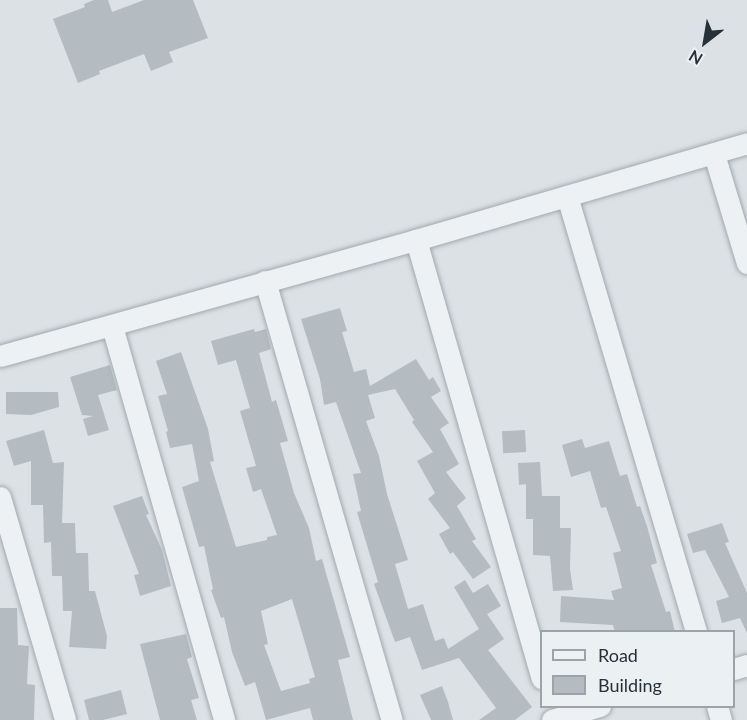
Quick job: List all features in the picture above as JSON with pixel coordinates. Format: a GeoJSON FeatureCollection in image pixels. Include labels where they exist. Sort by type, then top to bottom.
{"type":"FeatureCollection","features":[{"type":"Feature","properties":{"kind":"street"},"geometry":{"type":"LineString","coordinates":[[0,356],[416,240],[747,143]]}},
{"type":"Feature","properties":{"kind":"street"},"geometry":{"type":"LineString","coordinates":[[714,154],[747,263]]}},
{"type":"Feature","properties":{"kind":"street"},"geometry":{"type":"LineString","coordinates":[[567,196],[695,630]]}},
{"type":"Feature","properties":{"kind":"street"},"geometry":{"type":"LineString","coordinates":[[416,240],[540,671]]}},
{"type":"Feature","properties":{"kind":"street"},"geometry":{"type":"LineString","coordinates":[[265,281],[392,720]]}},
{"type":"Feature","properties":{"kind":"street"},"geometry":{"type":"LineString","coordinates":[[112,326],[224,720]]}},
{"type":"Feature","properties":{"kind":"street"},"geometry":{"type":"LineString","coordinates":[[0,496],[65,720]]}},
{"type":"Feature","properties":{"kind":"street"},"geometry":{"type":"LineString","coordinates":[[553,720],[593,708]]}},
{"type":"Feature","properties":{"kind":"building"},"geometry":{"type":"Polygon","coordinates":[[[94,0],[108,0],[112,12],[144,0],[193,0],[208,38],[169,52],[173,62],[151,71],[144,54],[99,71],[100,74],[78,83],[53,19],[85,7],[84,4],[94,0]]]}},
{"type":"Feature","properties":{"kind":"building"},"geometry":{"type":"Polygon","coordinates":[[[340,308],[347,331],[342,332],[354,372],[366,369],[370,386],[416,359],[429,380],[433,377],[441,391],[431,397],[449,423],[440,429],[459,464],[446,472],[466,498],[457,506],[476,539],[472,541],[491,567],[473,579],[453,552],[450,554],[439,534],[450,528],[428,499],[435,493],[417,461],[433,452],[412,422],[414,420],[395,389],[368,395],[375,418],[366,421],[379,456],[387,494],[408,560],[395,564],[408,609],[423,604],[435,641],[444,638],[448,649],[479,629],[454,587],[465,580],[473,593],[488,584],[501,606],[487,614],[504,639],[488,650],[532,707],[515,720],[479,720],[496,708],[459,658],[422,670],[410,637],[395,642],[374,584],[378,582],[357,512],[361,511],[353,474],[361,473],[336,402],[324,405],[320,379],[301,319],[340,308]]]}},
{"type":"Feature","properties":{"kind":"building"},"geometry":{"type":"Polygon","coordinates":[[[254,329],[255,332],[266,329],[271,349],[259,353],[272,402],[276,400],[288,441],[280,443],[294,493],[309,528],[316,561],[322,559],[350,657],[338,660],[353,720],[313,720],[310,708],[266,720],[255,682],[245,686],[232,652],[224,617],[221,618],[211,590],[213,589],[204,546],[199,547],[182,487],[199,481],[192,444],[170,448],[166,432],[168,431],[158,396],[167,394],[156,361],[181,352],[208,429],[214,461],[210,462],[236,547],[267,540],[267,537],[277,535],[261,489],[253,492],[246,468],[256,466],[240,411],[250,408],[236,360],[218,365],[211,341],[254,329]],[[292,599],[261,611],[268,644],[264,645],[281,691],[310,683],[309,679],[315,677],[292,599]]]}},
{"type":"Feature","properties":{"kind":"building"},"geometry":{"type":"Polygon","coordinates":[[[110,365],[117,390],[98,395],[109,430],[88,436],[83,419],[93,416],[82,415],[70,377],[110,365]]]}},
{"type":"Feature","properties":{"kind":"building"},"geometry":{"type":"Polygon","coordinates":[[[6,392],[58,392],[59,407],[31,415],[6,414],[6,392]]]}},
{"type":"Feature","properties":{"kind":"building"},"geometry":{"type":"Polygon","coordinates":[[[44,430],[53,463],[64,462],[62,523],[75,523],[76,553],[88,553],[89,591],[95,591],[107,636],[106,649],[69,647],[72,611],[63,611],[62,576],[52,576],[51,542],[44,543],[43,505],[31,505],[31,461],[14,466],[6,441],[44,430]]]}},
{"type":"Feature","properties":{"kind":"building"},"geometry":{"type":"Polygon","coordinates":[[[525,430],[526,452],[503,453],[502,431],[525,430]]]}},
{"type":"Feature","properties":{"kind":"building"},"geometry":{"type":"Polygon","coordinates":[[[582,439],[585,448],[609,441],[620,476],[627,474],[637,507],[640,506],[647,526],[657,563],[651,565],[666,612],[670,611],[675,630],[614,630],[613,625],[560,622],[561,596],[614,600],[611,591],[622,588],[613,553],[621,551],[606,507],[601,508],[590,471],[571,477],[562,445],[582,439]]]}},
{"type":"Feature","properties":{"kind":"building"},"geometry":{"type":"Polygon","coordinates":[[[540,462],[542,496],[560,496],[560,528],[571,528],[570,569],[573,590],[553,591],[550,556],[533,555],[533,519],[526,519],[526,484],[519,485],[518,463],[540,462]]]}},
{"type":"Feature","properties":{"kind":"building"},"geometry":{"type":"Polygon","coordinates":[[[142,496],[149,514],[146,515],[162,550],[171,586],[140,596],[134,575],[139,574],[113,506],[142,496]]]}},
{"type":"Feature","properties":{"kind":"building"},"geometry":{"type":"Polygon","coordinates":[[[722,523],[729,542],[725,543],[747,593],[747,633],[740,618],[722,623],[716,601],[729,597],[705,550],[693,553],[687,534],[722,523]]]}},
{"type":"Feature","properties":{"kind":"building"},"geometry":{"type":"Polygon","coordinates":[[[0,608],[17,608],[18,645],[29,646],[27,684],[35,685],[34,720],[0,720],[0,608]]]}},
{"type":"Feature","properties":{"kind":"building"},"geometry":{"type":"Polygon","coordinates":[[[186,634],[192,657],[187,659],[199,698],[191,700],[197,720],[160,720],[140,644],[186,634]]]}},
{"type":"Feature","properties":{"kind":"building"},"geometry":{"type":"Polygon","coordinates":[[[442,686],[453,720],[431,720],[420,695],[442,686]]]}},
{"type":"Feature","properties":{"kind":"building"},"geometry":{"type":"Polygon","coordinates":[[[121,690],[127,714],[103,720],[89,720],[84,700],[121,690]]]}}]}
